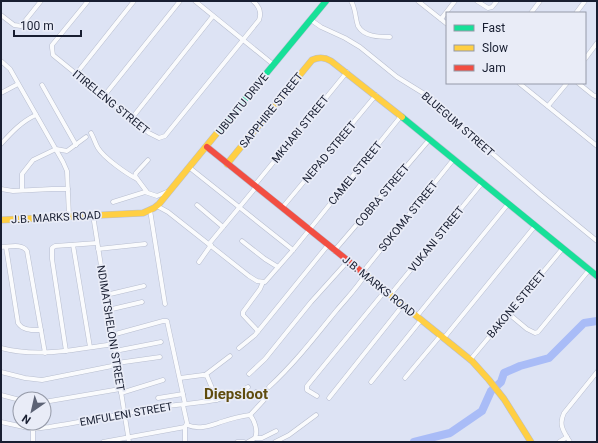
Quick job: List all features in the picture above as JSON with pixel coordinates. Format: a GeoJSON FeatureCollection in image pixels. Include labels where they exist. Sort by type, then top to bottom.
{"type":"FeatureCollection","features":[{"type":"Feature","properties":{"kind":"street"},"geometry":{"type":"LineString","coordinates":[[1,14],[14,25],[21,26],[41,1]]}},
{"type":"Feature","properties":{"kind":"street","name":"ITIRELENG STREET"},"geometry":{"type":"LineString","coordinates":[[88,1],[52,45],[53,55],[132,118],[152,136],[159,138],[165,136],[242,39]]}},
{"type":"Feature","properties":{"kind":"street"},"geometry":{"type":"LineString","coordinates":[[76,74],[134,1]]}},
{"type":"Feature","properties":{"kind":"street"},"geometry":{"type":"LineString","coordinates":[[104,96],[180,1]]}},
{"type":"Feature","properties":{"kind":"street"},"geometry":{"type":"LineString","coordinates":[[195,1],[274,65]]}},
{"type":"Feature","properties":{"kind":"street"},"geometry":{"type":"LineString","coordinates":[[242,39],[260,17],[258,5],[253,1]]}},
{"type":"Feature","properties":{"kind":"street","name":"UBUNTU DRIVE"},"geometry":{"type":"LineString","coordinates":[[157,206],[190,168],[326,1]]}},
{"type":"Feature","properties":{"kind":"street"},"geometry":{"type":"LineString","coordinates":[[351,1],[356,13],[358,27],[374,37],[390,37]]}},
{"type":"Feature","properties":{"kind":"street"},"geometry":{"type":"LineString","coordinates":[[418,1],[446,23]]}},
{"type":"Feature","properties":{"kind":"street"},"geometry":{"type":"LineString","coordinates":[[446,12],[455,1]]}},
{"type":"Feature","properties":{"kind":"street"},"geometry":{"type":"LineString","coordinates":[[477,1],[488,8],[492,7],[497,1]]}},
{"type":"Feature","properties":{"kind":"street"},"geometry":{"type":"LineString","coordinates":[[532,12],[540,1]]}},
{"type":"Feature","properties":{"kind":"street"},"geometry":{"type":"LineString","coordinates":[[577,12],[585,1]]}},
{"type":"Feature","properties":{"kind":"street"},"geometry":{"type":"LineString","coordinates":[[441,19],[446,13]]}},
{"type":"Feature","properties":{"kind":"street"},"geometry":{"type":"LineString","coordinates":[[132,118],[213,16]]}},
{"type":"Feature","properties":{"kind":"street","name":"BLUEGUM STREET"},"geometry":{"type":"LineString","coordinates":[[311,20],[321,27],[360,47],[397,77],[431,98],[454,121],[597,241]]}},
{"type":"Feature","properties":{"kind":"street"},"geometry":{"type":"LineString","coordinates":[[586,58],[597,43]]}},
{"type":"Feature","properties":{"kind":"street","name":"SAPPHIRE STREET"},"geometry":{"type":"LineString","coordinates":[[227,164],[312,60],[323,57],[328,58],[347,72]]}},
{"type":"Feature","properties":{"kind":"street"},"geometry":{"type":"LineString","coordinates":[[1,61],[10,69],[67,171],[69,216]]}},
{"type":"Feature","properties":{"kind":"street"},"geometry":{"type":"LineString","coordinates":[[347,72],[597,276]]}},
{"type":"Feature","properties":{"kind":"street","name":"MKHARI STREET"},"geometry":{"type":"LineString","coordinates":[[199,262],[223,227],[347,72]]}},
{"type":"Feature","properties":{"kind":"street"},"geometry":{"type":"LineString","coordinates":[[1,93],[18,84]]}},
{"type":"Feature","properties":{"kind":"street"},"geometry":{"type":"LineString","coordinates":[[520,84],[597,146]]}},
{"type":"Feature","properties":{"kind":"street"},"geometry":{"type":"LineString","coordinates":[[548,106],[566,84]]}},
{"type":"Feature","properties":{"kind":"street"},"geometry":{"type":"LineString","coordinates":[[579,84],[597,97]]}},
{"type":"Feature","properties":{"kind":"street"},"geometry":{"type":"LineString","coordinates":[[42,85],[76,145]]}},
{"type":"Feature","properties":{"kind":"street","name":"NEPAD STREET"},"geometry":{"type":"LineString","coordinates":[[282,208],[376,95]]}},
{"type":"Feature","properties":{"kind":"street"},"geometry":{"type":"LineString","coordinates":[[1,144],[16,128],[29,118],[36,115]]}},
{"type":"Feature","properties":{"kind":"street","name":"CAMEL STREET"},"geometry":{"type":"LineString","coordinates":[[258,331],[243,314],[245,308],[260,289],[263,282],[268,279],[293,250],[401,116]]}},
{"type":"Feature","properties":{"kind":"street"},"geometry":{"type":"LineString","coordinates":[[91,133],[102,154],[124,172],[137,179],[148,192],[154,196],[158,196],[171,190]]}},
{"type":"Feature","properties":{"kind":"street"},"geometry":{"type":"LineString","coordinates":[[22,190],[22,177],[27,167],[37,157],[56,149],[67,151],[86,137]]}},
{"type":"Feature","properties":{"kind":"street","name":"COBRA STREET"},"geometry":{"type":"LineString","coordinates":[[334,250],[429,140]]}},
{"type":"Feature","properties":{"kind":"street","name":"J.B. MARKS ROAD"},"geometry":{"type":"LineString","coordinates":[[207,147],[470,360],[498,389],[532,442]]}},
{"type":"Feature","properties":{"kind":"street"},"geometry":{"type":"LineString","coordinates":[[137,179],[135,176],[136,174],[148,160]]}},
{"type":"Feature","properties":{"kind":"street","name":"SOKOMA STREET"},"geometry":{"type":"LineString","coordinates":[[269,387],[287,371],[355,290],[364,274],[454,160]]}},
{"type":"Feature","properties":{"kind":"street"},"geometry":{"type":"LineString","coordinates":[[190,168],[293,250]]}},
{"type":"Feature","properties":{"kind":"street","name":"VUKANI STREET"},"geometry":{"type":"LineString","coordinates":[[317,396],[307,390],[307,386],[482,183]]}},
{"type":"Feature","properties":{"kind":"street"},"geometry":{"type":"LineString","coordinates":[[1,189],[4,191],[68,189]]}},
{"type":"Feature","properties":{"kind":"street"},"geometry":{"type":"LineString","coordinates":[[113,202],[148,192]]}},
{"type":"Feature","properties":{"kind":"street"},"geometry":{"type":"LineString","coordinates":[[371,382],[508,204]]}},
{"type":"Feature","properties":{"kind":"street"},"geometry":{"type":"LineString","coordinates":[[197,205],[223,227]]}},
{"type":"Feature","properties":{"kind":"street"},"geometry":{"type":"LineString","coordinates":[[157,206],[168,212],[249,276],[257,281],[263,282]]}},
{"type":"Feature","properties":{"kind":"street","name":"J.B. MARKS ROAD"},"geometry":{"type":"LineString","coordinates":[[1,220],[143,213],[157,206]]}},
{"type":"Feature","properties":{"kind":"street"},"geometry":{"type":"LineString","coordinates":[[150,210],[165,304]]}},
{"type":"Feature","properties":{"kind":"street","name":"NDIMATSHELONI STREET"},"geometry":{"type":"LineString","coordinates":[[93,215],[129,440]]}},
{"type":"Feature","properties":{"kind":"street"},"geometry":{"type":"LineString","coordinates":[[405,378],[442,337],[535,226]]}},
{"type":"Feature","properties":{"kind":"street"},"geometry":{"type":"LineString","coordinates":[[242,241],[278,267]]}},
{"type":"Feature","properties":{"kind":"street"},"geometry":{"type":"LineString","coordinates":[[66,351],[52,248],[55,246],[97,243]]}},
{"type":"Feature","properties":{"kind":"street"},"geometry":{"type":"LineString","coordinates":[[98,249],[145,244]]}},
{"type":"Feature","properties":{"kind":"street"},"geometry":{"type":"LineString","coordinates":[[73,245],[90,347]]}},
{"type":"Feature","properties":{"kind":"street"},"geometry":{"type":"LineString","coordinates":[[238,348],[247,342],[258,331],[328,245]]}},
{"type":"Feature","properties":{"kind":"street"},"geometry":{"type":"LineString","coordinates":[[41,330],[26,329],[20,327],[18,323],[3,247],[22,246],[26,248],[27,251],[41,330],[45,353]]}},
{"type":"Feature","properties":{"kind":"street","name":"BAKONE STREET"},"geometry":{"type":"LineString","coordinates":[[470,360],[563,248]]}},
{"type":"Feature","properties":{"kind":"street"},"geometry":{"type":"LineString","coordinates":[[249,374],[265,359],[315,297],[348,261]]}},
{"type":"Feature","properties":{"kind":"street"},"geometry":{"type":"LineString","coordinates":[[509,314],[530,331],[535,333],[538,332],[589,270]]}},
{"type":"Feature","properties":{"kind":"street"},"geometry":{"type":"LineString","coordinates":[[106,295],[144,286]]}},
{"type":"Feature","properties":{"kind":"street"},"geometry":{"type":"LineString","coordinates":[[108,310],[142,302]]}},
{"type":"Feature","properties":{"kind":"street"},"geometry":{"type":"LineString","coordinates":[[329,398],[403,305]]}},
{"type":"Feature","properties":{"kind":"street"},"geometry":{"type":"LineString","coordinates":[[112,335],[167,321],[183,394],[186,426],[185,442]]}},
{"type":"Feature","properties":{"kind":"street"},"geometry":{"type":"LineString","coordinates":[[115,351],[161,342]]}},
{"type":"Feature","properties":{"kind":"street"},"geometry":{"type":"LineString","coordinates":[[1,348],[22,352],[45,353],[114,344]]}},
{"type":"Feature","properties":{"kind":"street"},"geometry":{"type":"LineString","coordinates":[[180,378],[205,375],[230,356]]}},
{"type":"Feature","properties":{"kind":"street"},"geometry":{"type":"LineString","coordinates":[[1,372],[25,378],[42,380],[117,364],[160,357]]}},
{"type":"Feature","properties":{"kind":"street"},"geometry":{"type":"LineString","coordinates":[[570,442],[561,424],[561,418],[597,372]]}},
{"type":"Feature","properties":{"kind":"street"},"geometry":{"type":"LineString","coordinates":[[205,375],[208,377],[217,400]]}},
{"type":"Feature","properties":{"kind":"street"},"geometry":{"type":"LineString","coordinates":[[52,401],[121,391],[163,380]]}},
{"type":"Feature","properties":{"kind":"street","name":"EMFULENI STREET"},"geometry":{"type":"LineString","coordinates":[[52,426],[217,400],[236,394],[248,387]]}},
{"type":"Feature","properties":{"kind":"street"},"geometry":{"type":"LineString","coordinates":[[103,442],[129,440],[186,426],[205,427],[226,420],[250,415],[264,400],[256,392]]}},
{"type":"Feature","properties":{"kind":"street"},"geometry":{"type":"LineString","coordinates":[[158,398],[183,394]]}},
{"type":"Feature","properties":{"kind":"street"},"geometry":{"type":"LineString","coordinates":[[1,395],[12,398]]}},
{"type":"Feature","properties":{"kind":"street"},"geometry":{"type":"LineString","coordinates":[[250,415],[256,428],[257,434],[255,438]]}},
{"type":"Feature","properties":{"kind":"street"},"geometry":{"type":"LineString","coordinates":[[274,442],[289,435],[316,415]]}},
{"type":"Feature","properties":{"kind":"street","name":"EMFULENI STREET"},"geometry":{"type":"LineString","coordinates":[[1,422],[12,424]]}},
{"type":"Feature","properties":{"kind":"street"},"geometry":{"type":"LineString","coordinates":[[33,442],[34,431]]}},
{"type":"Feature","properties":{"kind":"street"},"geometry":{"type":"LineString","coordinates":[[248,442],[255,438],[262,438],[276,431]]}},
{"type":"Feature","properties":{"kind":"street"},"geometry":{"type":"LineString","coordinates":[[558,442],[567,437]]}},
{"type":"Feature","properties":{"kind":"street"},"geometry":{"type":"LineString","coordinates":[[237,442],[244,442]]}},
{"type":"Feature","properties":{"kind":"waterway"},"geometry":{"type":"LineString","coordinates":[[414,442],[450,433],[482,411],[491,391],[501,382],[504,373],[520,366],[549,358],[584,323],[597,321]]}},
{"type":"Feature","properties":{"kind":"traffic: fast"},"geometry":{"type":"LineString","coordinates":[[217,133],[326,1]]}},
{"type":"Feature","properties":{"kind":"traffic: fast"},"geometry":{"type":"LineString","coordinates":[[402,117],[597,276]]}},
{"type":"Feature","properties":{"kind":"traffic: slow"},"geometry":{"type":"LineString","coordinates":[[227,164],[312,60],[317,58],[324,58],[331,61],[402,117]]}},
{"type":"Feature","properties":{"kind":"traffic: slow"},"geometry":{"type":"LineString","coordinates":[[1,220],[143,213],[159,204],[217,133]]}},
{"type":"Feature","properties":{"kind":"traffic: slow"},"geometry":{"type":"LineString","coordinates":[[367,276],[472,361],[504,399],[531,442]]}},
{"type":"Feature","properties":{"kind":"traffic: jam"},"geometry":{"type":"LineString","coordinates":[[207,147],[367,276]]}},
{"type":"Feature","properties":{"kind":"district","name":"Diepsloot"},"geometry":{"type":"Point","coordinates":[236,394]}}]}
